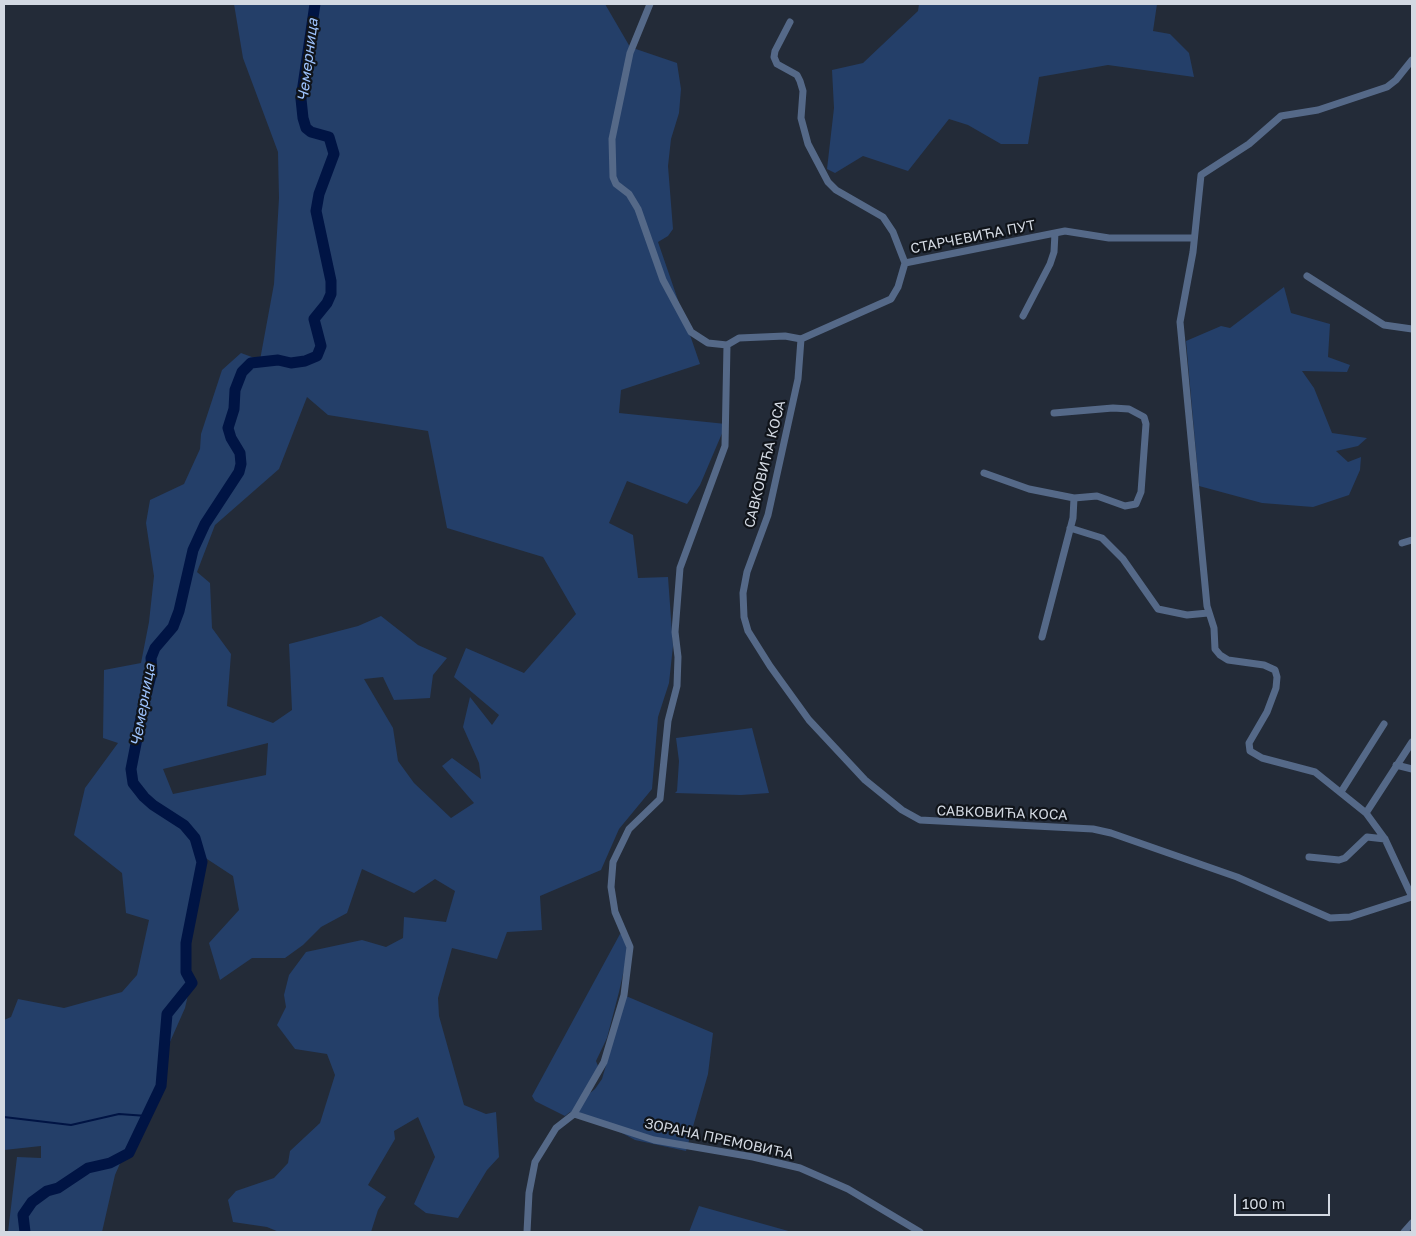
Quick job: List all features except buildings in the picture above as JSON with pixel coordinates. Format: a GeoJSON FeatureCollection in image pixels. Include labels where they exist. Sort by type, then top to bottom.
{"type":"FeatureCollection","features":[{"type":"Feature","properties":{"kind":"street"},"geometry":{"type":"LineString","coordinates":[[650,4],[630,53],[612,139],[613,177],[616,184],[629,194],[638,209],[663,280],[691,332],[708,343],[727,345],[739,338],[778,336],[801,339],[891,299],[898,287],[905,263]]}},
{"type":"Feature","properties":{"kind":"street","name":"СТАРЧЕВИЋА ПУТ"},"geometry":{"type":"LineString","coordinates":[[790,22],[775,51],[774,57],[777,64],[798,75],[803,91],[801,118],[808,144],[828,182],[836,190],[883,217],[893,232],[905,263],[1066,231],[1109,238],[1194,238]]}},
{"type":"Feature","properties":{"kind":"street"},"geometry":{"type":"LineString","coordinates":[[1412,60],[1396,80],[1387,86],[1318,110],[1281,116],[1249,144],[1201,175],[1194,238],[1180,322],[1208,614],[1214,628],[1215,649],[1228,660],[1264,665],[1275,670],[1276,688],[1267,712],[1249,744],[1250,751],[1256,756],[1315,772],[1366,813],[1385,839],[1412,897]]}},
{"type":"Feature","properties":{"kind":"street"},"geometry":{"type":"LineString","coordinates":[[1023,316],[1050,264],[1054,252],[1054,233]]}},
{"type":"Feature","properties":{"kind":"street"},"geometry":{"type":"LineString","coordinates":[[1307,276],[1384,325],[1412,329]]}},
{"type":"Feature","properties":{"kind":"street","name":"САВКОВИЋА КОСА"},"geometry":{"type":"LineString","coordinates":[[801,339],[798,379],[770,506],[747,572],[743,594],[744,617],[748,631],[770,666],[809,720],[865,780],[902,810],[920,820],[1093,829],[1111,832],[1237,877],[1330,918],[1350,917],[1412,897]]}},
{"type":"Feature","properties":{"kind":"street"},"geometry":{"type":"LineString","coordinates":[[527,1232],[529,1193],[535,1162],[556,1128],[574,1114],[604,1062],[624,995],[630,947],[615,912],[611,887],[613,862],[629,829],[660,799],[668,721],[677,686],[678,657],[675,632],[680,568],[725,446],[727,345]]}},
{"type":"Feature","properties":{"kind":"street"},"geometry":{"type":"LineString","coordinates":[[984,473],[1029,489],[1074,498],[1097,496],[1125,506],[1136,504],[1141,492],[1146,424],[1144,417],[1129,409],[1113,408],[1054,413]]}},
{"type":"Feature","properties":{"kind":"street"},"geometry":{"type":"LineString","coordinates":[[1042,637],[1073,518],[1074,498]]}},
{"type":"Feature","properties":{"kind":"street"},"geometry":{"type":"LineString","coordinates":[[1070,528],[1102,538],[1123,559],[1158,609],[1187,615],[1208,614]]}},
{"type":"Feature","properties":{"kind":"street"},"geometry":{"type":"LineString","coordinates":[[1402,544],[1412,540]]}},
{"type":"Feature","properties":{"kind":"street"},"geometry":{"type":"LineString","coordinates":[[1341,792],[1384,724]]}},
{"type":"Feature","properties":{"kind":"street"},"geometry":{"type":"LineString","coordinates":[[1366,813],[1412,742]]}},
{"type":"Feature","properties":{"kind":"street"},"geometry":{"type":"LineString","coordinates":[[1396,766],[1412,769]]}},
{"type":"Feature","properties":{"kind":"street"},"geometry":{"type":"LineString","coordinates":[[1309,857],[1339,860],[1345,858],[1367,837],[1385,839]]}},
{"type":"Feature","properties":{"kind":"street","name":"ЗОРАНА ПРЕМОВИЋА"},"geometry":{"type":"LineString","coordinates":[[574,1114],[654,1140],[800,1168],[848,1189],[920,1232]]}},
{"type":"Feature","properties":{"kind":"street"},"geometry":{"type":"LineString","coordinates":[[1404,1232],[1412,1223]]}},
{"type":"Feature","properties":{"kind":"shaded area"},"geometry":{"type":"Polygon","coordinates":[[[234,4],[605,4],[630,47],[677,63],[681,89],[679,113],[671,139],[668,166],[673,229],[668,236],[658,242],[700,364],[621,390],[619,413],[726,424],[700,485],[687,504],[627,481],[609,523],[633,535],[638,578],[668,577],[673,646],[669,683],[658,717],[652,789],[619,829],[601,870],[540,896],[542,930],[507,932],[497,959],[452,948],[438,998],[439,1016],[464,1105],[486,1114],[496,1112],[499,1157],[487,1170],[458,1218],[426,1213],[414,1204],[435,1157],[418,1117],[394,1131],[395,1139],[368,1185],[386,1197],[378,1210],[371,1232],[279,1232],[267,1227],[233,1222],[228,1200],[236,1191],[274,1178],[288,1163],[290,1151],[320,1123],[335,1075],[327,1054],[295,1049],[277,1025],[286,1007],[284,995],[289,975],[306,952],[362,940],[386,947],[403,938],[404,917],[446,922],[455,891],[435,879],[414,893],[362,869],[347,913],[321,927],[303,945],[285,958],[252,958],[220,980],[209,943],[239,910],[233,876],[204,857],[200,891],[188,953],[190,986],[185,1008],[162,1060],[158,1090],[115,1175],[102,1232],[8,1232],[17,1157],[41,1158],[41,1146],[4,1150],[4,1020],[11,1017],[18,999],[64,1008],[122,992],[137,975],[149,920],[126,913],[122,873],[74,835],[85,788],[118,743],[103,738],[104,670],[141,663],[149,622],[154,576],[146,523],[150,500],[184,484],[200,449],[201,434],[222,370],[241,353],[260,360],[274,284],[279,198],[278,152],[243,58],[234,4]],[[307,397],[279,469],[215,525],[197,572],[210,583],[212,628],[231,654],[227,706],[273,723],[292,710],[289,644],[358,626],[381,616],[418,645],[447,658],[433,675],[430,698],[394,700],[383,677],[364,679],[393,728],[398,761],[414,783],[451,818],[474,803],[442,766],[452,758],[481,779],[479,763],[463,727],[470,697],[492,725],[499,715],[454,677],[466,648],[524,673],[576,614],[543,557],[447,528],[428,431],[328,415],[307,397]],[[268,743],[163,769],[173,794],[266,775],[268,743]]]}},
{"type":"Feature","properties":{"kind":"shaded area"},"geometry":{"type":"Polygon","coordinates":[[[919,4],[1157,4],[1153,31],[1170,34],[1189,53],[1194,77],[1108,65],[1039,77],[1028,144],[1001,144],[968,125],[949,119],[908,171],[863,156],[835,173],[827,169],[834,108],[832,70],[863,63],[918,11],[919,4]]]}},
{"type":"Feature","properties":{"kind":"shaded area"},"geometry":{"type":"Polygon","coordinates":[[[1284,287],[1291,313],[1330,324],[1328,357],[1350,365],[1347,372],[1302,371],[1314,388],[1332,433],[1367,438],[1358,446],[1336,451],[1348,462],[1361,457],[1360,470],[1349,495],[1313,507],[1262,503],[1199,486],[1186,341],[1221,326],[1230,328],[1284,287]]]}},
{"type":"Feature","properties":{"kind":"shaded area"},"geometry":{"type":"Polygon","coordinates":[[[752,728],[769,793],[741,795],[675,793],[677,791],[679,761],[676,738],[752,728]]]}},
{"type":"Feature","properties":{"kind":"shaded area"},"geometry":{"type":"Polygon","coordinates":[[[620,934],[624,935],[629,947],[619,992],[607,1038],[596,1061],[598,1066],[580,1101],[595,1089],[602,1079],[626,996],[713,1033],[708,1074],[686,1151],[635,1140],[609,1126],[570,1112],[565,1116],[535,1101],[532,1096],[620,934]]]}},
{"type":"Feature","properties":{"kind":"shaded area"},"geometry":{"type":"Polygon","coordinates":[[[699,1206],[792,1232],[689,1232],[699,1206]]]}},
{"type":"Feature","properties":{"kind":"waterway","name":"Чемерница"},"geometry":{"type":"LineString","coordinates":[[25,1232],[23,1215],[32,1202],[47,1191],[58,1188],[88,1168],[110,1163],[129,1153],[161,1086],[167,1014],[192,983],[186,972],[186,943],[202,862],[195,838],[184,825],[144,797],[133,783],[131,769],[152,672],[151,658],[155,648],[173,627],[179,611],[193,550],[205,524],[239,472],[241,464],[240,453],[231,438],[228,428],[234,409],[235,390],[242,372],[251,363],[278,360],[291,363],[305,361],[317,356],[321,346],[314,319],[327,303],[331,294],[331,281],[316,211],[319,194],[334,154],[329,137],[311,132],[306,128],[303,118],[301,99],[315,4]]}},
{"type":"Feature","properties":{"kind":"waterway"},"geometry":{"type":"LineString","coordinates":[[4,1117],[71,1125],[119,1114],[147,1116]]}}]}
